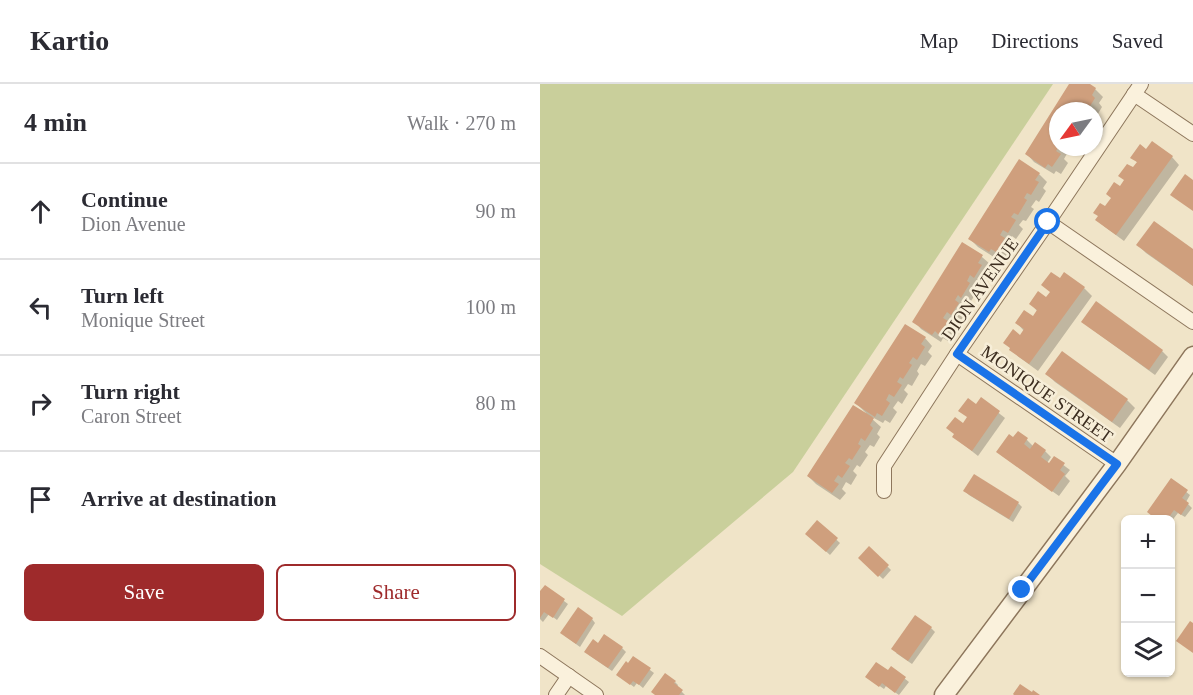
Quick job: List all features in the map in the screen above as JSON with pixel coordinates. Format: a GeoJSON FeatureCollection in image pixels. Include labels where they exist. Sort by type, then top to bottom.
{"type":"FeatureCollection","features":[{"type":"Feature","properties":{"kind":"street"},"geometry":{"type":"LineString","coordinates":[[1138,89],[1193,134]]}},
{"type":"Feature","properties":{"kind":"street","name":"DION AVENUE"},"geometry":{"type":"LineString","coordinates":[[884,491],[884,466],[957,354],[1138,89]]}},
{"type":"Feature","properties":{"kind":"street"},"geometry":{"type":"LineString","coordinates":[[1048,222],[1193,322]]}},
{"type":"Feature","properties":{"kind":"street","name":"MONIQUE STREET"},"geometry":{"type":"LineString","coordinates":[[957,354],[1117,464]]}},
{"type":"Feature","properties":{"kind":"street"},"geometry":{"type":"LineString","coordinates":[[944,695],[1117,464],[1193,356]]}},
{"type":"Feature","properties":{"kind":"street"},"geometry":{"type":"LineString","coordinates":[[540,656],[596,695]]}},
{"type":"Feature","properties":{"kind":"street"},"geometry":{"type":"LineString","coordinates":[[556,695],[568,676]]}},
{"type":"Feature","properties":{"kind":"green space"},"geometry":{"type":"Polygon","coordinates":[[[540,84],[1053,84],[793,472],[622,616],[540,564],[540,84]]]}},
{"type":"Feature","properties":{"kind":"building"},"geometry":{"type":"Polygon","coordinates":[[[1069,84],[1090,84],[1096,88],[1092,95],[1095,98],[1093,102],[1058,102],[1069,84]]]}},
{"type":"Feature","properties":{"kind":"building"},"geometry":{"type":"Polygon","coordinates":[[[1049,116],[1049,156],[1060,156],[1052,167],[1048,164],[1045,168],[1025,154],[1049,116]]]}},
{"type":"Feature","properties":{"kind":"building"},"geometry":{"type":"Polygon","coordinates":[[[1152,141],[1173,156],[1116,235],[1095,220],[1098,216],[1093,213],[1100,203],[1105,206],[1111,198],[1106,194],[1114,182],[1120,186],[1124,180],[1118,176],[1127,164],[1133,167],[1137,162],[1130,158],[1140,144],[1146,149],[1152,141]]]}},
{"type":"Feature","properties":{"kind":"building"},"geometry":{"type":"Polygon","coordinates":[[[1019,159],[1040,173],[1035,180],[1039,182],[1031,195],[1027,193],[1024,198],[1027,200],[1018,215],[1014,213],[1011,217],[1016,220],[1008,233],[1003,230],[1000,235],[1005,238],[996,252],[991,249],[989,252],[968,239],[1019,159]]]}},
{"type":"Feature","properties":{"kind":"building"},"geometry":{"type":"Polygon","coordinates":[[[1185,174],[1193,180],[1193,211],[1170,195],[1185,174]]]}},
{"type":"Feature","properties":{"kind":"building"},"geometry":{"type":"Polygon","coordinates":[[[1154,221],[1193,249],[1193,286],[1136,245],[1154,221]]]}},
{"type":"Feature","properties":{"kind":"building"},"geometry":{"type":"Polygon","coordinates":[[[962,242],[983,255],[978,263],[982,265],[974,278],[970,275],[967,281],[970,283],[961,298],[958,295],[955,300],[959,303],[951,315],[947,312],[943,318],[948,321],[939,335],[935,331],[932,335],[912,322],[962,242]]]}},
{"type":"Feature","properties":{"kind":"building"},"geometry":{"type":"Polygon","coordinates":[[[1051,272],[1060,278],[1064,272],[1085,287],[1029,364],[1003,343],[1013,329],[1020,335],[1024,329],[1015,323],[1024,310],[1033,316],[1037,310],[1029,304],[1038,291],[1046,297],[1050,292],[1041,285],[1051,272]]]}},
{"type":"Feature","properties":{"kind":"building"},"geometry":{"type":"Polygon","coordinates":[[[1096,301],[1163,350],[1149,370],[1081,322],[1096,301]]]}},
{"type":"Feature","properties":{"kind":"building"},"geometry":{"type":"Polygon","coordinates":[[[905,324],[926,337],[921,344],[925,347],[917,360],[913,357],[909,363],[912,365],[903,379],[900,377],[897,382],[902,385],[894,397],[889,394],[886,400],[890,403],[882,416],[877,413],[875,417],[854,403],[905,324]]]}},
{"type":"Feature","properties":{"kind":"building"},"geometry":{"type":"Polygon","coordinates":[[[1062,351],[1128,399],[1112,422],[1045,374],[1062,351]]]}},
{"type":"Feature","properties":{"kind":"building"},"geometry":{"type":"Polygon","coordinates":[[[981,397],[1000,411],[972,451],[952,437],[954,434],[946,428],[955,417],[963,423],[967,417],[958,411],[968,398],[976,404],[981,397]]]}},
{"type":"Feature","properties":{"kind":"building"},"geometry":{"type":"Polygon","coordinates":[[[853,405],[874,418],[870,425],[873,428],[865,441],[861,438],[858,444],[861,446],[852,460],[849,458],[845,463],[850,466],[842,478],[838,475],[834,481],[839,484],[832,493],[807,476],[853,405]]]}},
{"type":"Feature","properties":{"kind":"building"},"geometry":{"type":"Polygon","coordinates":[[[1018,431],[1028,438],[1024,444],[1030,449],[1035,442],[1046,450],[1041,457],[1049,463],[1054,456],[1065,463],[1060,470],[1065,474],[1052,492],[996,452],[1009,434],[1013,437],[1018,431]]]}},
{"type":"Feature","properties":{"kind":"building"},"geometry":{"type":"Polygon","coordinates":[[[974,474],[1019,502],[1009,519],[963,491],[974,474]]]}},
{"type":"Feature","properties":{"kind":"building"},"geometry":{"type":"Polygon","coordinates":[[[1171,478],[1188,490],[1182,498],[1189,503],[1181,515],[1174,510],[1170,515],[1151,515],[1147,512],[1171,478]]]}},
{"type":"Feature","properties":{"kind":"building"},"geometry":{"type":"Polygon","coordinates":[[[817,520],[838,538],[826,552],[805,534],[817,520]]]}},
{"type":"Feature","properties":{"kind":"building"},"geometry":{"type":"Polygon","coordinates":[[[869,546],[889,565],[878,577],[858,558],[869,546]]]}},
{"type":"Feature","properties":{"kind":"building"},"geometry":{"type":"Polygon","coordinates":[[[545,585],[565,599],[553,618],[544,612],[540,618],[540,591],[545,585]]]}},
{"type":"Feature","properties":{"kind":"building"},"geometry":{"type":"Polygon","coordinates":[[[578,607],[593,618],[576,644],[560,633],[578,607]]]}},
{"type":"Feature","properties":{"kind":"building"},"geometry":{"type":"Polygon","coordinates":[[[915,615],[932,627],[908,661],[891,649],[915,615]]]}},
{"type":"Feature","properties":{"kind":"building"},"geometry":{"type":"Polygon","coordinates":[[[1190,621],[1193,623],[1193,653],[1176,641],[1190,621]]]}},
{"type":"Feature","properties":{"kind":"building"},"geometry":{"type":"Polygon","coordinates":[[[604,634],[623,647],[608,668],[584,652],[593,639],[598,643],[604,634]]]}},
{"type":"Feature","properties":{"kind":"building"},"geometry":{"type":"Polygon","coordinates":[[[633,656],[651,668],[639,685],[633,681],[630,685],[616,675],[626,661],[628,663],[633,656]]]}},
{"type":"Feature","properties":{"kind":"building"},"geometry":{"type":"Polygon","coordinates":[[[876,662],[888,670],[891,666],[906,677],[895,693],[882,683],[879,687],[865,677],[876,662]]]}},
{"type":"Feature","properties":{"kind":"building"},"geometry":{"type":"Polygon","coordinates":[[[665,673],[683,690],[679,695],[655,695],[651,692],[665,673]]]}},
{"type":"Feature","properties":{"kind":"building"},"geometry":{"type":"Polygon","coordinates":[[[1020,684],[1032,692],[1033,690],[1040,695],[1014,695],[1020,684]]]}},
{"type":"Feature","properties":{"kind":"route"},"geometry":{"type":"LineString","coordinates":[[1022,590],[1117,464],[957,354],[1048,222]]}}]}
